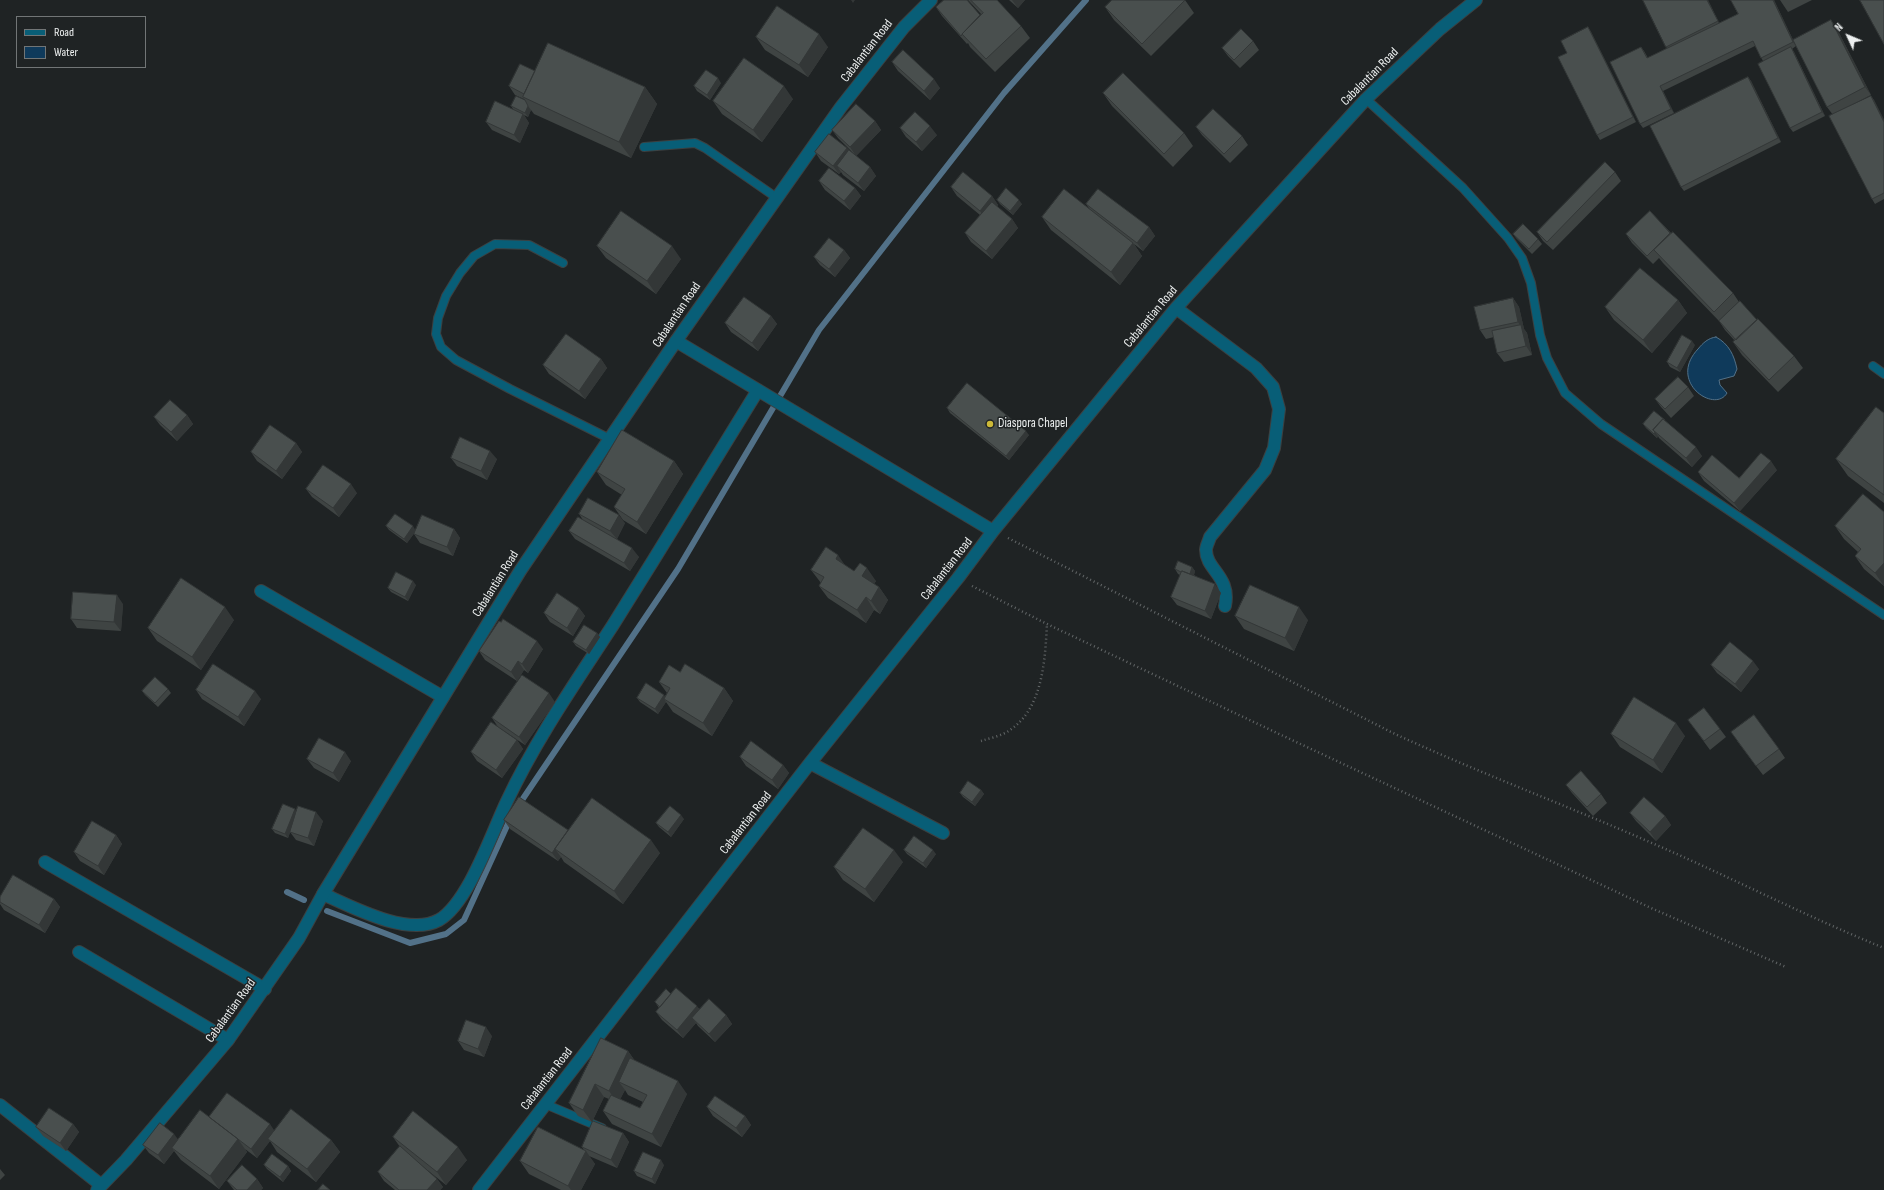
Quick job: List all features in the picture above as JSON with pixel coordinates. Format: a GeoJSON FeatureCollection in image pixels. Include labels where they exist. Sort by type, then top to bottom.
{"type":"FeatureCollection","features":[{"type":"Feature","properties":{"kind":"street","name":"Cabalantian Road"},"geometry":{"type":"LineString","coordinates":[[99,1188],[126,1160],[228,1040],[265,989],[299,938],[322,894],[520,571],[676,341],[841,106],[904,26],[931,0]]}},
{"type":"Feature","properties":{"kind":"street","name":"Cabalantian Road"},"geometry":{"type":"LineString","coordinates":[[479,1190],[810,763],[958,578],[993,531],[1176,308],[1366,99],[1440,29],[1476,0]]}},
{"type":"Feature","properties":{"kind":"street"},"geometry":{"type":"LineString","coordinates":[[1176,308],[1256,368],[1273,387],[1279,410],[1274,448],[1265,470],[1210,537],[1206,550],[1208,557],[1224,585],[1227,596],[1224,606]]}},
{"type":"Feature","properties":{"kind":"street"},"geometry":{"type":"LineString","coordinates":[[676,341],[993,531]]}},
{"type":"Feature","properties":{"kind":"street"},"geometry":{"type":"LineString","coordinates":[[322,894],[362,911],[400,924],[424,925],[440,920],[459,901],[516,781],[546,728],[681,516],[764,393]]}},
{"type":"Feature","properties":{"kind":"street"},"geometry":{"type":"LineString","coordinates":[[261,591],[443,697]]}},
{"type":"Feature","properties":{"kind":"street"},"geometry":{"type":"LineString","coordinates":[[810,763],[943,833]]}},
{"type":"Feature","properties":{"kind":"street"},"geometry":{"type":"LineString","coordinates":[[45,862],[265,989]]}},
{"type":"Feature","properties":{"kind":"street"},"geometry":{"type":"LineString","coordinates":[[79,952],[228,1040]]}},
{"type":"Feature","properties":{"kind":"street"},"geometry":{"type":"LineString","coordinates":[[0,1105],[99,1188]]}},
{"type":"Feature","properties":{"kind":"lane"},"geometry":{"type":"LineString","coordinates":[[1366,99],[1463,188],[1508,238],[1522,258],[1531,283],[1540,335],[1546,358],[1565,394],[1601,424],[1884,614]]}},
{"type":"Feature","properties":{"kind":"lane"},"geometry":{"type":"LineString","coordinates":[[644,147],[695,144],[704,148],[777,198]]}},
{"type":"Feature","properties":{"kind":"lane"},"geometry":{"type":"LineString","coordinates":[[563,263],[529,246],[495,244],[474,256],[460,273],[446,296],[438,318],[436,334],[441,347],[456,360],[610,439]]}},
{"type":"Feature","properties":{"kind":"lane"},"geometry":{"type":"LineString","coordinates":[[1873,366],[1884,374]]}},
{"type":"Feature","properties":{"kind":"lane"},"geometry":{"type":"LineString","coordinates":[[545,1104],[606,1130]]}},
{"type":"Feature","properties":{"kind":"path"},"geometry":{"type":"LineString","coordinates":[[993,531],[1395,734],[1447,758],[1661,847],[1847,933],[1884,948]]}},
{"type":"Feature","properties":{"kind":"path"},"geometry":{"type":"LineString","coordinates":[[958,578],[1047,624],[1651,908],[1786,967]]}},
{"type":"Feature","properties":{"kind":"path"},"geometry":{"type":"LineString","coordinates":[[981,741],[1009,731],[1024,717],[1037,692],[1044,668],[1047,624]]}},
{"type":"Feature","properties":{"kind":"water"},"geometry":{"type":"Polygon","coordinates":[[[1716,337],[1721,340],[1730,350],[1737,369],[1734,376],[1719,380],[1720,385],[1727,393],[1721,398],[1713,400],[1704,397],[1696,391],[1690,383],[1688,373],[1690,361],[1698,349],[1706,341],[1716,337]]]}},
{"type":"Feature","properties":{"kind":"building"},"geometry":{"type":"Polygon","coordinates":[[[944,0],[967,0],[980,15],[961,36],[936,7],[944,0]]]}},
{"type":"Feature","properties":{"kind":"building"},"geometry":{"type":"Polygon","coordinates":[[[971,0],[997,0],[1021,26],[986,59],[962,34],[983,13],[971,0]]]}},
{"type":"Feature","properties":{"kind":"building"},"geometry":{"type":"Polygon","coordinates":[[[1112,0],[1185,0],[1142,44],[1105,7],[1112,0]]]}},
{"type":"Feature","properties":{"kind":"building"},"geometry":{"type":"Polygon","coordinates":[[[1643,0],[1707,0],[1718,21],[1666,47],[1643,0]]]}},
{"type":"Feature","properties":{"kind":"building"},"geometry":{"type":"Polygon","coordinates":[[[1731,0],[1773,0],[1793,42],[1761,58],[1753,41],[1660,86],[1671,109],[1640,124],[1610,62],[1641,47],[1647,58],[1738,14],[1731,0]]]}},
{"type":"Feature","properties":{"kind":"building"},"geometry":{"type":"Polygon","coordinates":[[[1860,0],[1884,0],[1884,44],[1860,0]]]}},
{"type":"Feature","properties":{"kind":"building"},"geometry":{"type":"Polygon","coordinates":[[[777,6],[819,34],[799,65],[756,37],[777,6]]]}},
{"type":"Feature","properties":{"kind":"building"},"geometry":{"type":"Polygon","coordinates":[[[1831,20],[1865,87],[1827,107],[1793,40],[1831,20]]]}},
{"type":"Feature","properties":{"kind":"building"},"geometry":{"type":"Polygon","coordinates":[[[1588,27],[1633,117],[1597,135],[1558,57],[1567,53],[1561,41],[1588,27]]]}},
{"type":"Feature","properties":{"kind":"building"},"geometry":{"type":"Polygon","coordinates":[[[1241,29],[1253,41],[1234,60],[1222,48],[1241,29]]]}},
{"type":"Feature","properties":{"kind":"building"},"geometry":{"type":"Polygon","coordinates":[[[548,43],[645,87],[619,142],[523,97],[548,43]]]}},
{"type":"Feature","properties":{"kind":"building"},"geometry":{"type":"Polygon","coordinates":[[[1791,47],[1822,112],[1790,128],[1758,64],[1791,47]]]}},
{"type":"Feature","properties":{"kind":"building"},"geometry":{"type":"Polygon","coordinates":[[[903,50],[934,79],[924,91],[892,62],[903,50]]]}},
{"type":"Feature","properties":{"kind":"building"},"geometry":{"type":"Polygon","coordinates":[[[744,58],[784,86],[753,130],[713,101],[744,58]]]}},
{"type":"Feature","properties":{"kind":"building"},"geometry":{"type":"Polygon","coordinates":[[[520,64],[535,71],[524,94],[509,86],[520,64]]]}},
{"type":"Feature","properties":{"kind":"building"},"geometry":{"type":"Polygon","coordinates":[[[706,70],[718,78],[707,95],[694,86],[706,70]]]}},
{"type":"Feature","properties":{"kind":"building"},"geometry":{"type":"Polygon","coordinates":[[[1123,73],[1184,133],[1164,154],[1103,93],[1123,73]]]}},
{"type":"Feature","properties":{"kind":"building"},"geometry":{"type":"Polygon","coordinates":[[[1748,77],[1778,138],[1681,187],[1650,126],[1748,77]]]}},
{"type":"Feature","properties":{"kind":"building"},"geometry":{"type":"Polygon","coordinates":[[[516,96],[525,100],[528,106],[525,113],[511,106],[516,96]]]}},
{"type":"Feature","properties":{"kind":"building"},"geometry":{"type":"Polygon","coordinates":[[[1871,96],[1884,122],[1884,193],[1872,199],[1829,116],[1871,96]]]}},
{"type":"Feature","properties":{"kind":"building"},"geometry":{"type":"Polygon","coordinates":[[[495,101],[523,114],[514,135],[486,122],[495,101]]]}},
{"type":"Feature","properties":{"kind":"building"},"geometry":{"type":"Polygon","coordinates":[[[856,104],[875,121],[850,147],[832,130],[856,104]]]}},
{"type":"Feature","properties":{"kind":"building"},"geometry":{"type":"Polygon","coordinates":[[[1213,109],[1242,136],[1224,154],[1196,127],[1213,109]]]}},
{"type":"Feature","properties":{"kind":"building"},"geometry":{"type":"Polygon","coordinates":[[[915,112],[930,126],[916,142],[900,128],[915,112]]]}},
{"type":"Feature","properties":{"kind":"building"},"geometry":{"type":"Polygon","coordinates":[[[829,134],[847,148],[833,166],[815,152],[829,134]]]}},
{"type":"Feature","properties":{"kind":"building"},"geometry":{"type":"Polygon","coordinates":[[[849,150],[870,167],[858,183],[837,166],[849,150]]]}},
{"type":"Feature","properties":{"kind":"building"},"geometry":{"type":"Polygon","coordinates":[[[1605,162],[1615,172],[1547,242],[1537,232],[1605,162]]]}},
{"type":"Feature","properties":{"kind":"building"},"geometry":{"type":"Polygon","coordinates":[[[829,168],[855,188],[844,201],[819,181],[829,168]]]}},
{"type":"Feature","properties":{"kind":"building"},"geometry":{"type":"Polygon","coordinates":[[[963,172],[992,196],[980,211],[951,187],[963,172]]]}},
{"type":"Feature","properties":{"kind":"building"},"geometry":{"type":"Polygon","coordinates":[[[1006,188],[1019,200],[1010,211],[997,200],[1006,188]]]}},
{"type":"Feature","properties":{"kind":"building"},"geometry":{"type":"Polygon","coordinates":[[[1064,189],[1133,243],[1111,272],[1042,217],[1064,189]]]}},
{"type":"Feature","properties":{"kind":"building"},"geometry":{"type":"Polygon","coordinates":[[[1098,189],[1149,227],[1137,243],[1086,204],[1098,189]]]}},
{"type":"Feature","properties":{"kind":"building"},"geometry":{"type":"Polygon","coordinates":[[[992,202],[1012,219],[986,251],[965,233],[992,202]]]}},
{"type":"Feature","properties":{"kind":"building"},"geometry":{"type":"Polygon","coordinates":[[[621,211],[672,246],[647,281],[597,246],[621,211]]]}},
{"type":"Feature","properties":{"kind":"building"},"geometry":{"type":"Polygon","coordinates":[[[1650,211],[1670,233],[1647,256],[1626,234],[1650,211]]]}},
{"type":"Feature","properties":{"kind":"building"},"geometry":{"type":"Polygon","coordinates":[[[1523,224],[1538,239],[1529,249],[1513,234],[1523,224]]]}},
{"type":"Feature","properties":{"kind":"building"},"geometry":{"type":"Polygon","coordinates":[[[1673,232],[1733,293],[1714,312],[1654,250],[1673,232]]]}},
{"type":"Feature","properties":{"kind":"building"},"geometry":{"type":"Polygon","coordinates":[[[829,238],[844,250],[829,269],[814,257],[829,238]]]}},
{"type":"Feature","properties":{"kind":"building"},"geometry":{"type":"Polygon","coordinates":[[[1640,268],[1678,300],[1643,340],[1605,307],[1640,268]]]}},
{"type":"Feature","properties":{"kind":"building"},"geometry":{"type":"Polygon","coordinates":[[[744,297],[771,316],[752,343],[725,323],[744,297]]]}},
{"type":"Feature","properties":{"kind":"building"},"geometry":{"type":"Polygon","coordinates":[[[1513,298],[1518,322],[1480,330],[1474,307],[1513,298]]]}},
{"type":"Feature","properties":{"kind":"building"},"geometry":{"type":"Polygon","coordinates":[[[1740,301],[1757,320],[1736,340],[1719,321],[1740,301]]]}},
{"type":"Feature","properties":{"kind":"building"},"geometry":{"type":"Polygon","coordinates":[[[1758,319],[1794,356],[1769,380],[1733,342],[1758,319]]]}},
{"type":"Feature","properties":{"kind":"building"},"geometry":{"type":"Polygon","coordinates":[[[1521,325],[1526,346],[1497,353],[1492,331],[1521,325]]]}},
{"type":"Feature","properties":{"kind":"building"},"geometry":{"type":"Polygon","coordinates":[[[566,334],[601,359],[579,391],[543,365],[566,334]]]}},
{"type":"Feature","properties":{"kind":"building"},"geometry":{"type":"Polygon","coordinates":[[[1682,335],[1692,341],[1677,368],[1667,362],[1682,335]]]}},
{"type":"Feature","properties":{"kind":"building"},"geometry":{"type":"Polygon","coordinates":[[[1678,377],[1688,387],[1665,409],[1655,399],[1678,377]]]}},
{"type":"Feature","properties":{"kind":"building","name":"Diaspora Chapel"},"geometry":{"type":"Polygon","coordinates":[[[967,383],[1026,431],[1006,456],[947,408],[967,383]]]}},
{"type":"Feature","properties":{"kind":"building"},"geometry":{"type":"Polygon","coordinates":[[[170,400],[187,415],[171,432],[154,417],[170,400]]]}},
{"type":"Feature","properties":{"kind":"building"},"geometry":{"type":"Polygon","coordinates":[[[1876,407],[1884,413],[1884,495],[1836,459],[1876,407]]]}},
{"type":"Feature","properties":{"kind":"building"},"geometry":{"type":"Polygon","coordinates":[[[1654,411],[1665,420],[1663,419],[1653,430],[1655,432],[1654,434],[1643,424],[1654,411]]]}},
{"type":"Feature","properties":{"kind":"building"},"geometry":{"type":"Polygon","coordinates":[[[1663,419],[1696,447],[1686,458],[1653,430],[1663,419]]]}},
{"type":"Feature","properties":{"kind":"building"},"geometry":{"type":"Polygon","coordinates":[[[270,425],[296,443],[276,471],[251,452],[270,425]]]}},
{"type":"Feature","properties":{"kind":"building"},"geometry":{"type":"Polygon","coordinates":[[[622,430],[674,461],[637,522],[614,507],[625,489],[597,472],[622,430]]]}},
{"type":"Feature","properties":{"kind":"building"},"geometry":{"type":"Polygon","coordinates":[[[460,437],[490,451],[481,471],[451,458],[460,437]]]}},
{"type":"Feature","properties":{"kind":"building"},"geometry":{"type":"Polygon","coordinates":[[[1761,453],[1771,461],[1734,503],[1698,472],[1712,455],[1739,478],[1761,453]]]}},
{"type":"Feature","properties":{"kind":"building"},"geometry":{"type":"Polygon","coordinates":[[[323,465],[351,484],[333,508],[306,489],[323,465]]]}},
{"type":"Feature","properties":{"kind":"building"},"geometry":{"type":"Polygon","coordinates":[[[1863,494],[1884,512],[1884,563],[1875,573],[1855,556],[1861,549],[1835,526],[1863,494]]]}},
{"type":"Feature","properties":{"kind":"building"},"geometry":{"type":"Polygon","coordinates":[[[588,498],[619,515],[610,531],[579,514],[588,498]]]}},
{"type":"Feature","properties":{"kind":"building"},"geometry":{"type":"Polygon","coordinates":[[[395,514],[413,526],[404,539],[386,526],[395,514]]]}},
{"type":"Feature","properties":{"kind":"building"},"geometry":{"type":"Polygon","coordinates":[[[422,515],[454,529],[447,547],[414,534],[422,515]]]}},
{"type":"Feature","properties":{"kind":"building"},"geometry":{"type":"Polygon","coordinates":[[[578,517],[632,548],[624,563],[569,531],[578,517]]]}},
{"type":"Feature","properties":{"kind":"building"},"geometry":{"type":"Polygon","coordinates":[[[826,547],[838,555],[836,559],[854,571],[860,563],[867,568],[862,576],[879,587],[871,601],[866,597],[857,610],[819,586],[824,577],[811,570],[826,547]]]}},
{"type":"Feature","properties":{"kind":"building"},"geometry":{"type":"Polygon","coordinates":[[[1178,561],[1192,567],[1190,574],[1175,569],[1178,561]]]}},
{"type":"Feature","properties":{"kind":"building"},"geometry":{"type":"Polygon","coordinates":[[[1182,571],[1215,584],[1205,611],[1171,597],[1182,571]]]}},
{"type":"Feature","properties":{"kind":"building"},"geometry":{"type":"Polygon","coordinates":[[[396,572],[413,581],[405,597],[388,588],[396,572]]]}},
{"type":"Feature","properties":{"kind":"building"},"geometry":{"type":"Polygon","coordinates":[[[181,578],[225,607],[192,657],[148,628],[181,578]]]}},
{"type":"Feature","properties":{"kind":"building"},"geometry":{"type":"Polygon","coordinates":[[[1250,585],[1299,607],[1285,638],[1235,616],[1250,585]]]}},
{"type":"Feature","properties":{"kind":"building"},"geometry":{"type":"Polygon","coordinates":[[[73,592],[117,595],[114,622],[71,619],[73,592]]]}},
{"type":"Feature","properties":{"kind":"building"},"geometry":{"type":"Polygon","coordinates":[[[557,593],[579,608],[567,628],[544,613],[557,593]]]}},
{"type":"Feature","properties":{"kind":"building"},"geometry":{"type":"Polygon","coordinates":[[[503,619],[537,641],[522,664],[518,661],[511,672],[479,651],[499,621],[501,622],[503,619]]]}},
{"type":"Feature","properties":{"kind":"building"},"geometry":{"type":"Polygon","coordinates":[[[584,625],[597,633],[586,650],[573,642],[584,625]]]}},
{"type":"Feature","properties":{"kind":"building"},"geometry":{"type":"Polygon","coordinates":[[[1730,642],[1753,661],[1735,684],[1711,665],[1730,642]]]}},
{"type":"Feature","properties":{"kind":"building"},"geometry":{"type":"Polygon","coordinates":[[[213,664],[255,691],[238,717],[196,690],[213,664]]]}},
{"type":"Feature","properties":{"kind":"building"},"geometry":{"type":"Polygon","coordinates":[[[685,664],[724,688],[703,723],[664,699],[670,688],[659,682],[669,665],[680,672],[685,664]]]}},
{"type":"Feature","properties":{"kind":"building"},"geometry":{"type":"Polygon","coordinates":[[[522,675],[549,693],[519,737],[492,718],[522,675]]]}},
{"type":"Feature","properties":{"kind":"building"},"geometry":{"type":"Polygon","coordinates":[[[155,677],[168,689],[155,703],[142,691],[155,677]]]}},
{"type":"Feature","properties":{"kind":"building"},"geometry":{"type":"Polygon","coordinates":[[[646,683],[664,695],[655,709],[637,698],[646,683]]]}},
{"type":"Feature","properties":{"kind":"building"},"geometry":{"type":"Polygon","coordinates":[[[1634,697],[1676,723],[1653,760],[1611,734],[1634,697]]]}},
{"type":"Feature","properties":{"kind":"building"},"geometry":{"type":"Polygon","coordinates":[[[1704,708],[1720,729],[1704,741],[1688,720],[1704,708]]]}},
{"type":"Feature","properties":{"kind":"building"},"geometry":{"type":"Polygon","coordinates":[[[1754,715],[1779,749],[1756,766],[1731,732],[1754,715]]]}},
{"type":"Feature","properties":{"kind":"building"},"geometry":{"type":"Polygon","coordinates":[[[491,722],[517,740],[496,770],[471,752],[491,722]]]}},
{"type":"Feature","properties":{"kind":"building"},"geometry":{"type":"Polygon","coordinates":[[[319,738],[345,752],[333,773],[307,759],[319,738]]]}},
{"type":"Feature","properties":{"kind":"building"},"geometry":{"type":"Polygon","coordinates":[[[751,741],[783,765],[772,780],[740,757],[751,741]]]}},
{"type":"Feature","properties":{"kind":"building"},"geometry":{"type":"Polygon","coordinates":[[[1581,771],[1601,794],[1587,807],[1566,785],[1581,771]]]}},
{"type":"Feature","properties":{"kind":"building"},"geometry":{"type":"Polygon","coordinates":[[[968,781],[981,790],[972,802],[960,793],[968,781]]]}},
{"type":"Feature","properties":{"kind":"building"},"geometry":{"type":"Polygon","coordinates":[[[519,797],[568,830],[552,853],[504,820],[519,797]]]}},
{"type":"Feature","properties":{"kind":"building"},"geometry":{"type":"Polygon","coordinates":[[[1644,797],[1665,816],[1650,832],[1630,813],[1644,797]]]}},
{"type":"Feature","properties":{"kind":"building"},"geometry":{"type":"Polygon","coordinates":[[[592,798],[651,840],[614,891],[555,849],[592,798]]]}},
{"type":"Feature","properties":{"kind":"building"},"geometry":{"type":"Polygon","coordinates":[[[283,804],[295,809],[285,834],[272,829],[283,804]]]}},
{"type":"Feature","properties":{"kind":"building"},"geometry":{"type":"Polygon","coordinates":[[[298,806],[316,812],[308,838],[290,832],[298,806]]]}},
{"type":"Feature","properties":{"kind":"building"},"geometry":{"type":"Polygon","coordinates":[[[670,806],[681,815],[668,832],[656,823],[670,806]]]}},
{"type":"Feature","properties":{"kind":"building"},"geometry":{"type":"Polygon","coordinates":[[[92,821],[116,835],[98,866],[74,852],[92,821]]]}},
{"type":"Feature","properties":{"kind":"building"},"geometry":{"type":"Polygon","coordinates":[[[863,828],[894,850],[865,889],[834,867],[863,828]]]}},
{"type":"Feature","properties":{"kind":"building"},"geometry":{"type":"Polygon","coordinates":[[[914,836],[933,850],[923,863],[904,850],[914,836]]]}},
{"type":"Feature","properties":{"kind":"building"},"geometry":{"type":"Polygon","coordinates":[[[13,875],[54,899],[39,925],[0,902],[0,897],[13,875]]]}},
{"type":"Feature","properties":{"kind":"building"},"geometry":{"type":"Polygon","coordinates":[[[676,988],[697,1006],[677,1030],[656,1012],[676,988]]]}},
{"type":"Feature","properties":{"kind":"building"},"geometry":{"type":"Polygon","coordinates":[[[666,989],[671,994],[660,1007],[655,1002],[666,989]]]}},
{"type":"Feature","properties":{"kind":"building"},"geometry":{"type":"Polygon","coordinates":[[[709,999],[726,1015],[709,1034],[692,1018],[709,999]]]}},
{"type":"Feature","properties":{"kind":"building"},"geometry":{"type":"Polygon","coordinates":[[[466,1020],[486,1027],[478,1049],[458,1041],[466,1020]]]}},
{"type":"Feature","properties":{"kind":"building"},"geometry":{"type":"Polygon","coordinates":[[[601,1038],[628,1051],[609,1091],[595,1084],[583,1110],[569,1103],[601,1038]]]}},
{"type":"Feature","properties":{"kind":"building"},"geometry":{"type":"Polygon","coordinates":[[[630,1058],[678,1081],[652,1134],[603,1111],[611,1095],[640,1108],[647,1095],[619,1082],[630,1058]]]}},
{"type":"Feature","properties":{"kind":"building"},"geometry":{"type":"Polygon","coordinates":[[[227,1093],[270,1124],[251,1149],[209,1117],[227,1093]]]}},
{"type":"Feature","properties":{"kind":"building"},"geometry":{"type":"Polygon","coordinates":[[[715,1096],[745,1116],[736,1128],[707,1107],[715,1096]]]}},
{"type":"Feature","properties":{"kind":"building"},"geometry":{"type":"Polygon","coordinates":[[[49,1108],[73,1124],[60,1143],[36,1127],[49,1108]]]}},
{"type":"Feature","properties":{"kind":"building"},"geometry":{"type":"Polygon","coordinates":[[[291,1109],[331,1140],[307,1169],[268,1139],[291,1109]]]}},
{"type":"Feature","properties":{"kind":"building"},"geometry":{"type":"Polygon","coordinates":[[[200,1110],[238,1139],[210,1176],[172,1148],[200,1110]]]}},
{"type":"Feature","properties":{"kind":"building"},"geometry":{"type":"Polygon","coordinates":[[[413,1111],[458,1147],[437,1172],[393,1137],[413,1111]]]}},
{"type":"Feature","properties":{"kind":"building"},"geometry":{"type":"Polygon","coordinates":[[[593,1121],[623,1133],[611,1160],[582,1147],[593,1121]]]}},
{"type":"Feature","properties":{"kind":"building"},"geometry":{"type":"Polygon","coordinates":[[[160,1123],[174,1134],[158,1155],[143,1145],[160,1123]]]}},
{"type":"Feature","properties":{"kind":"building"},"geometry":{"type":"Polygon","coordinates":[[[538,1127],[586,1151],[568,1186],[520,1161],[538,1127]]]}},
{"type":"Feature","properties":{"kind":"building"},"geometry":{"type":"Polygon","coordinates":[[[400,1146],[437,1179],[427,1190],[399,1190],[378,1172],[400,1146]]]}},
{"type":"Feature","properties":{"kind":"building"},"geometry":{"type":"Polygon","coordinates":[[[643,1152],[661,1160],[652,1179],[634,1171],[643,1152]]]}},
{"type":"Feature","properties":{"kind":"building"},"geometry":{"type":"Polygon","coordinates":[[[272,1154],[288,1166],[280,1177],[264,1165],[272,1154]]]}},
{"type":"Feature","properties":{"kind":"building"},"geometry":{"type":"Polygon","coordinates":[[[242,1165],[257,1179],[247,1190],[237,1190],[227,1181],[242,1165]]]}},
{"type":"Feature","properties":{"kind":"building"},"geometry":{"type":"Polygon","coordinates":[[[323,1184],[330,1190],[318,1190],[323,1184]]]}},
{"type":"Feature","properties":{"kind":"waterway"},"geometry":{"type":"LineString","coordinates":[[518,806],[678,569],[819,330],[1004,93],[1086,0]]}},
{"type":"Feature","properties":{"kind":"waterway"},"geometry":{"type":"LineString","coordinates":[[327,911],[410,943],[446,934],[464,920],[511,817]]}},
{"type":"Feature","properties":{"kind":"waterway"},"geometry":{"type":"LineString","coordinates":[[287,892],[304,900]]}},
{"type":"Feature","properties":{"kind":"place","name":"Diaspora Chapel"},"geometry":{"type":"Point","coordinates":[990,424]}}]}
